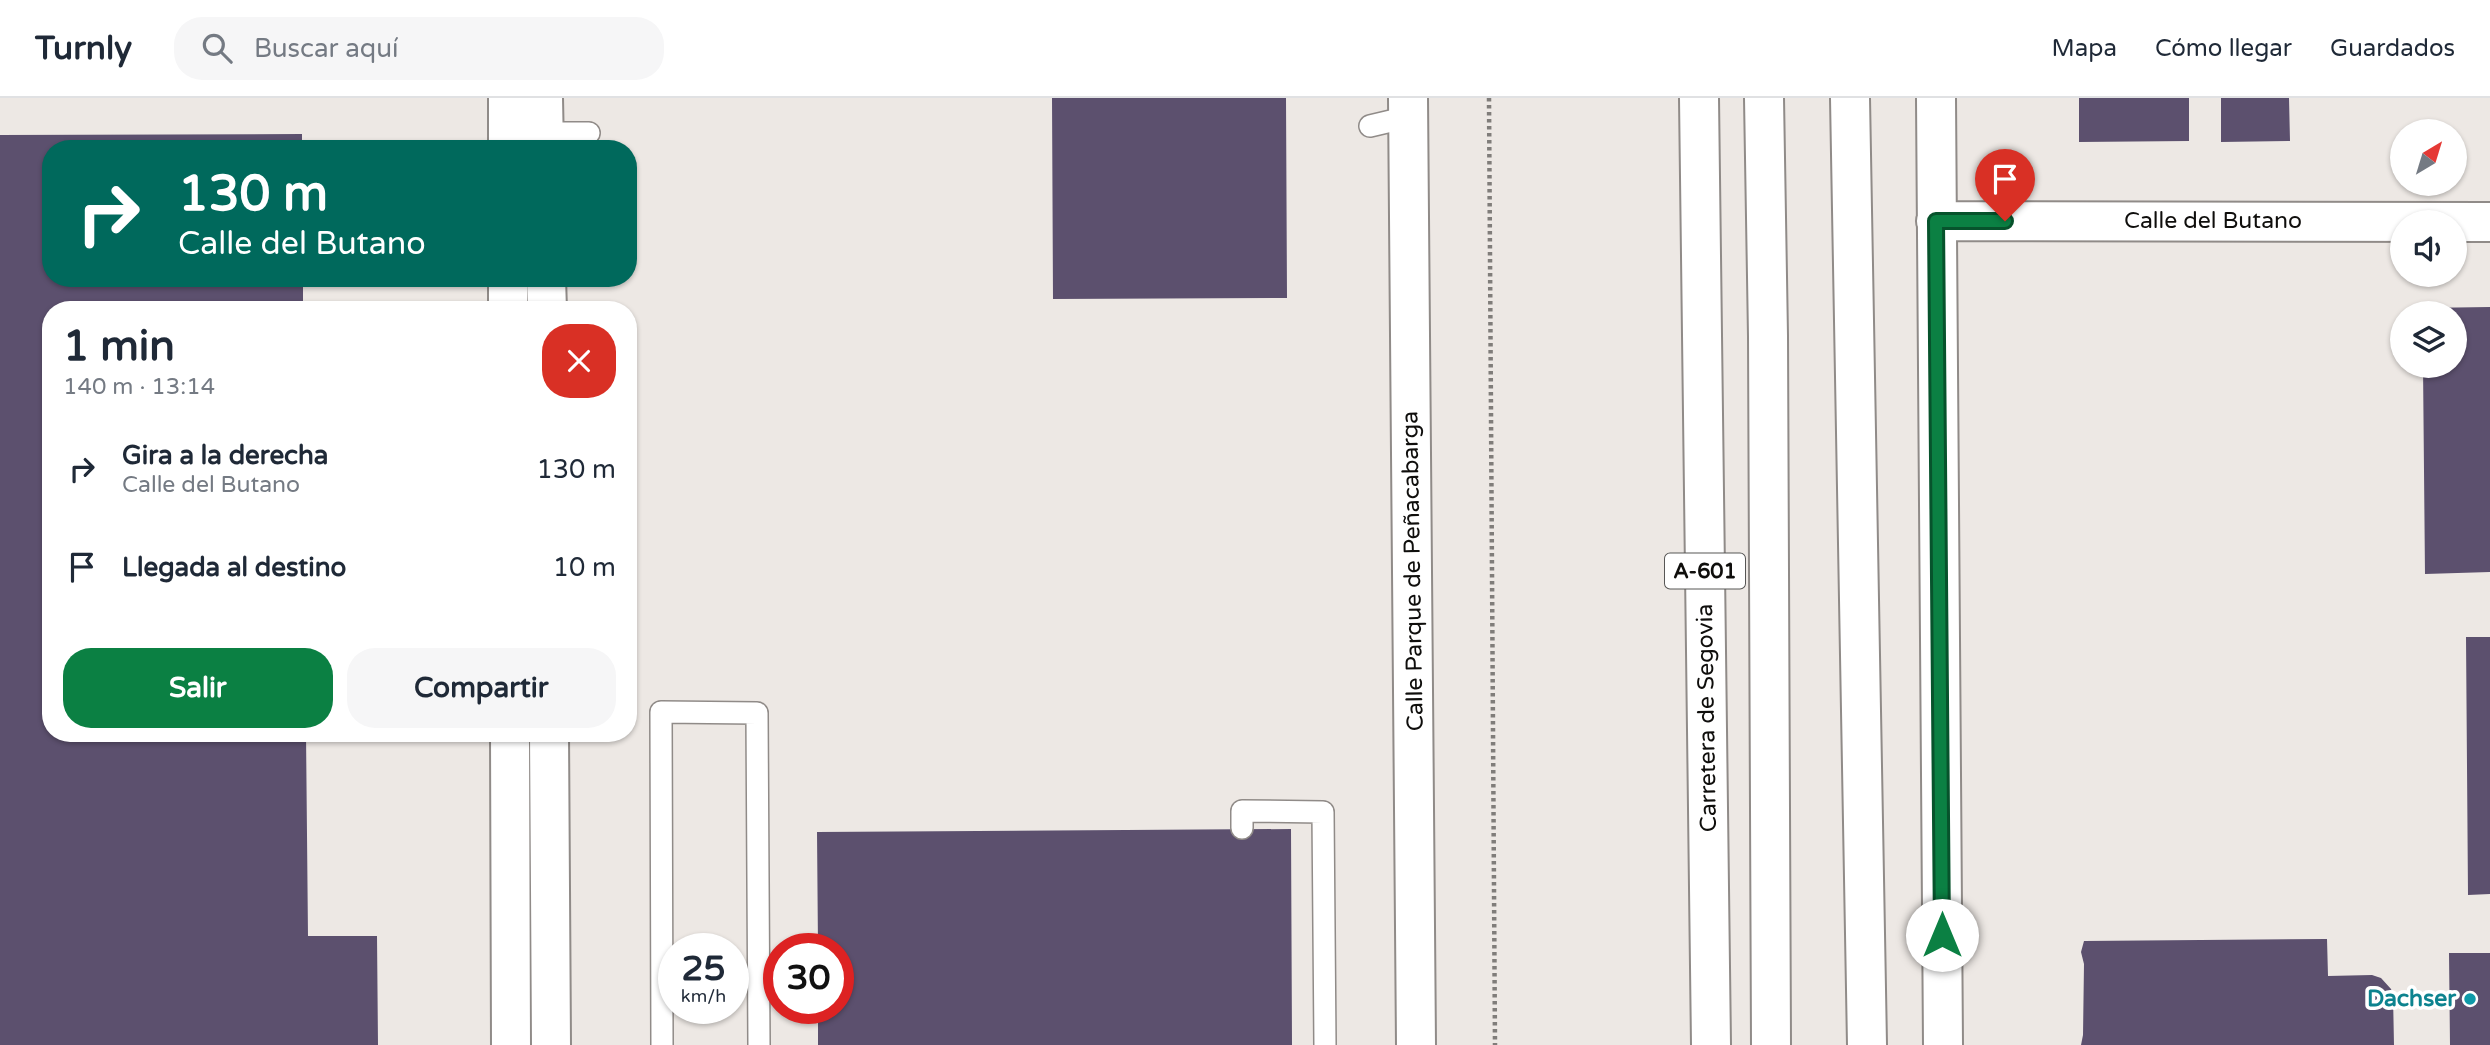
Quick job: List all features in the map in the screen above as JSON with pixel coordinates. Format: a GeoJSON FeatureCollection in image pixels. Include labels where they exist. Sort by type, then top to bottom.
{"type":"FeatureCollection","features":[{"type":"Feature","properties":{"kind":"main road"},"geometry":{"type":"LineString","coordinates":[[508,98],[508,140]]}},
{"type":"Feature","properties":{"kind":"main road","name":"Carretera de Segovia"},"geometry":{"type":"LineString","coordinates":[[1699,98],[1711,1045]]}},
{"type":"Feature","properties":{"kind":"main road","name":"A-601"},"geometry":{"type":"LineString","coordinates":[[1764,98],[1768,336],[1771,1045]]}},
{"type":"Feature","properties":{"kind":"main road"},"geometry":{"type":"LineString","coordinates":[[1850,98],[1867,1045]]}},
{"type":"Feature","properties":{"kind":"main road"},"geometry":{"type":"LineString","coordinates":[[1936,98],[1943,1045]]}},
{"type":"Feature","properties":{"kind":"main road","name":"Calle Parque de Peñacabarga"},"geometry":{"type":"LineString","coordinates":[[1408,107],[1416,1045]]}},
{"type":"Feature","properties":{"kind":"main road","name":"Calle del Butano"},"geometry":{"type":"LineString","coordinates":[[1936,221],[2490,222]]}},
{"type":"Feature","properties":{"kind":"main road"},"geometry":{"type":"LineString","coordinates":[[510,742],[512,1045]]}},
{"type":"Feature","properties":{"kind":"main road"},"geometry":{"type":"LineString","coordinates":[[550,742],[551,1045]]}},
{"type":"Feature","properties":{"kind":"lane"},"geometry":{"type":"LineString","coordinates":[[1370,127],[1408,107]]}},
{"type":"Feature","properties":{"kind":"lane"},"geometry":{"type":"LineString","coordinates":[[544,127],[589,133]]}},
{"type":"Feature","properties":{"kind":"lane"},"geometry":{"type":"LineString","coordinates":[[662,1045],[660,712],[757,713],[759,1045]]}},
{"type":"Feature","properties":{"kind":"lane"},"geometry":{"type":"LineString","coordinates":[[1242,828],[1242,811],[1323,812],[1325,1045]]}},
{"type":"Feature","properties":{"kind":"path"},"geometry":{"type":"LineString","coordinates":[[1489,98],[1495,1045]]}},
{"type":"Feature","properties":{"kind":"building"},"geometry":{"type":"Polygon","coordinates":[[[1052,98],[1286,98],[1287,298],[1053,299],[1052,98]]]}},
{"type":"Feature","properties":{"kind":"building"},"geometry":{"type":"Polygon","coordinates":[[[2079,98],[2189,98],[2189,141],[2079,142],[2079,98]]]}},
{"type":"Feature","properties":{"kind":"building"},"geometry":{"type":"Polygon","coordinates":[[[2221,98],[2289,98],[2290,141],[2221,142],[2221,98]]]}},
{"type":"Feature","properties":{"kind":"building"},"geometry":{"type":"Polygon","coordinates":[[[302,134],[302,140],[42,140],[42,287],[303,287],[303,301],[42,301],[42,742],[306,742],[308,936],[377,936],[378,1045],[0,1045],[0,135],[302,134]]]}},
{"type":"Feature","properties":{"kind":"building"},"geometry":{"type":"Polygon","coordinates":[[[2467,307],[2490,307],[2490,572],[2425,574],[2423,378],[2467,378],[2467,307]]]}},
{"type":"Feature","properties":{"kind":"building"},"geometry":{"type":"Polygon","coordinates":[[[2466,637],[2490,637],[2490,894],[2468,895],[2466,637]]]}},
{"type":"Feature","properties":{"kind":"building"},"geometry":{"type":"Polygon","coordinates":[[[1291,829],[1292,1045],[818,1045],[818,1024],[854,1024],[854,933],[818,933],[817,832],[1291,829]]]}},
{"type":"Feature","properties":{"kind":"building"},"geometry":{"type":"Polygon","coordinates":[[[2327,939],[2328,976],[2372,975],[2381,978],[2391,989],[2394,1045],[2081,1045],[2084,964],[2081,952],[2084,941],[2327,939]]]}},
{"type":"Feature","properties":{"kind":"building","name":"Dachser"},"geometry":{"type":"Polygon","coordinates":[[[2449,953],[2490,953],[2490,1045],[2450,1045],[2449,953]]]}},
{"type":"Feature","properties":{"kind":"place","name":"Dachser"},"geometry":{"type":"Point","coordinates":[2470,999]}},
{"type":"Feature","properties":{"kind":"route"},"geometry":{"type":"LineString","coordinates":[[1942,935],[1936,221],[2005,221]]}}]}
